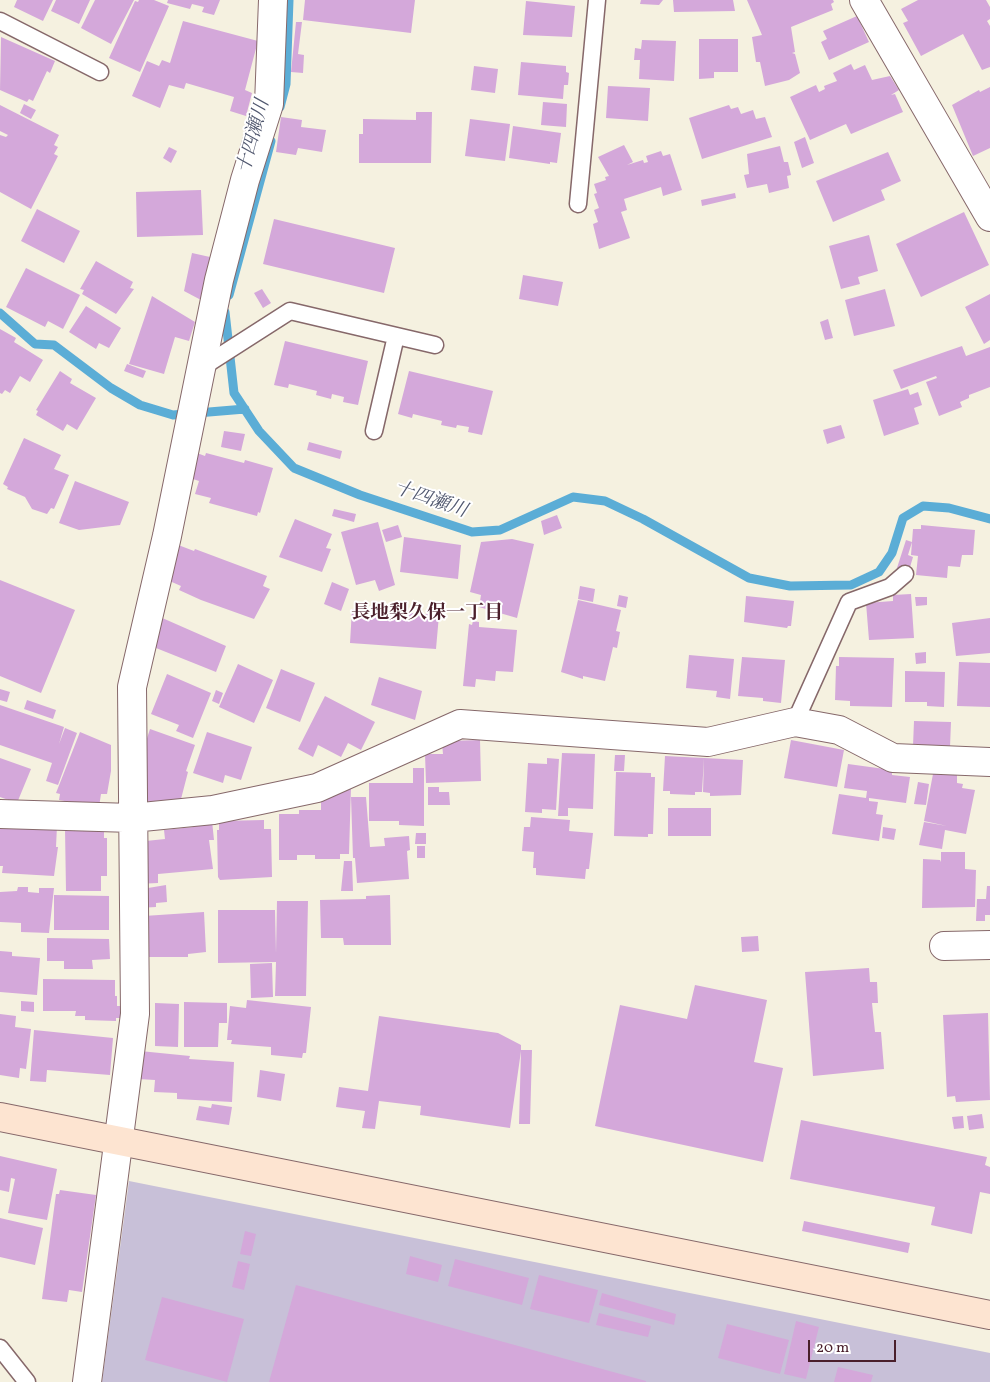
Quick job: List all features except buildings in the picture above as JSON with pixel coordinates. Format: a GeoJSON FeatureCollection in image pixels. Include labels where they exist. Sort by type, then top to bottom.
{"type":"FeatureCollection","features":[{"type":"Feature","properties":{"kind":"street"},"geometry":{"type":"LineString","coordinates":[[86,1382],[136,1014],[132,818],[132,686],[167,536],[224,262],[245,180],[269,104],[273,0]]}},
{"type":"Feature","properties":{"kind":"street"},"geometry":{"type":"LineString","coordinates":[[871,2],[990,217]]}},
{"type":"Feature","properties":{"kind":"street"},"geometry":{"type":"LineString","coordinates":[[0,814],[132,818],[212,810],[317,788],[460,724],[708,742],[795,722],[838,730],[894,758],[990,762]]}},
{"type":"Feature","properties":{"kind":"street"},"geometry":{"type":"LineString","coordinates":[[944,946],[990,945]]}},
{"type":"Feature","properties":{"kind":"street"},"geometry":{"type":"LineString","coordinates":[[0,1117],[990,1315]]}},
{"type":"Feature","properties":{"kind":"lane"},"geometry":{"type":"LineString","coordinates":[[578,204],[596,0]]}},
{"type":"Feature","properties":{"kind":"lane"},"geometry":{"type":"LineString","coordinates":[[0,21],[100,72]]}},
{"type":"Feature","properties":{"kind":"lane"},"geometry":{"type":"LineString","coordinates":[[201,368],[290,311],[435,346]]}},
{"type":"Feature","properties":{"kind":"lane"},"geometry":{"type":"LineString","coordinates":[[374,431],[396,336]]}},
{"type":"Feature","properties":{"kind":"lane"},"geometry":{"type":"LineString","coordinates":[[795,722],[849,602],[890,587],[905,574]]}},
{"type":"Feature","properties":{"kind":"lane"},"geometry":{"type":"LineString","coordinates":[[0,1348],[27,1382]]}},
{"type":"Feature","properties":{"kind":"shaded area"},"geometry":{"type":"Polygon","coordinates":[[[129,1181],[990,1353],[990,1382],[102,1382],[129,1181]]]}},
{"type":"Feature","properties":{"kind":"waterway","name":"十四瀬川"},"geometry":{"type":"LineString","coordinates":[[280,107],[286,84],[289,0]]}},
{"type":"Feature","properties":{"kind":"waterway","name":"十四瀬川"},"geometry":{"type":"LineString","coordinates":[[229,295],[271,141]]}},
{"type":"Feature","properties":{"kind":"waterway","name":"十四瀬川"},"geometry":{"type":"LineString","coordinates":[[225,312],[234,393],[259,431],[294,468],[360,495],[472,532],[500,530],[573,497],[605,501],[643,519],[749,578],[790,586],[851,585],[879,572],[892,553],[903,518],[923,506],[949,508],[990,519]]}},
{"type":"Feature","properties":{"kind":"waterway"},"geometry":{"type":"LineString","coordinates":[[0,313],[35,344],[54,345],[111,388],[140,405],[173,415],[245,409]]}},
{"type":"Feature","properties":{"kind":"district","name":"長地梨久保一丁目"},"geometry":{"type":"Point","coordinates":[427,615]}}]}
